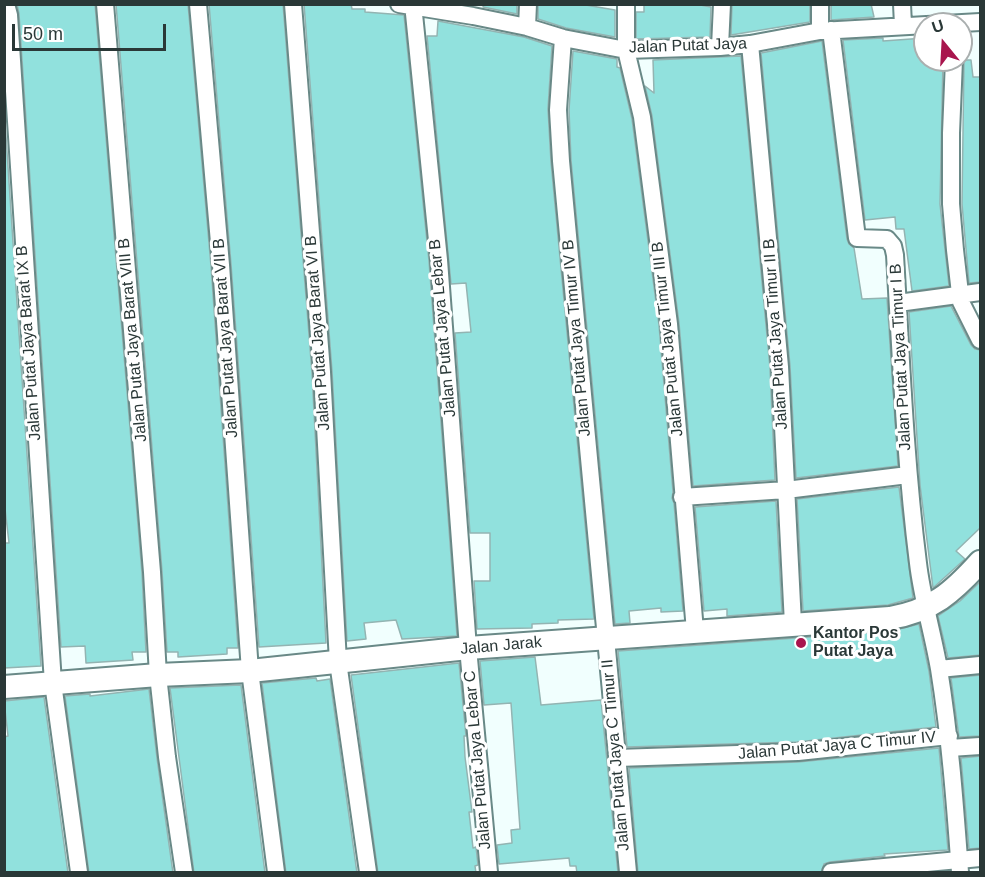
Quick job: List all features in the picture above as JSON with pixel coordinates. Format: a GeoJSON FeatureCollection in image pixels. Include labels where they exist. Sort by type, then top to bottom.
{"type":"FeatureCollection","features":[{"type":"Feature","properties":{"kind":"street","name":"Jalan Putat Jaya Barat IX B"},"geometry":{"type":"LineString","coordinates":[[6,4],[9,15],[53,683],[79,873]]}},
{"type":"Feature","properties":{"kind":"street","name":"Jalan Putat Jaya Barat VIII B"},"geometry":{"type":"LineString","coordinates":[[105,4],[150,549],[158,675],[184,873]]}},
{"type":"Feature","properties":{"kind":"street","name":"Jalan Putat Jaya Barat VII B"},"geometry":{"type":"LineString","coordinates":[[198,4],[221,265],[250,671],[276,873]]}},
{"type":"Feature","properties":{"kind":"street","name":"Jalan Putat Jaya Barat VI B"},"geometry":{"type":"LineString","coordinates":[[293,4],[322,372],[338,662],[368,873]]}},
{"type":"Feature","properties":{"kind":"street"},"geometry":{"type":"LineString","coordinates":[[527,27],[528,4]]}},
{"type":"Feature","properties":{"kind":"street","name":"Jalan Putat Jaya Timur III B"},"geometry":{"type":"LineString","coordinates":[[626,4],[626,50],[642,117],[667,313],[695,631]]}},
{"type":"Feature","properties":{"kind":"street"},"geometry":{"type":"LineString","coordinates":[[720,46],[722,4]]}},
{"type":"Feature","properties":{"kind":"street"},"geometry":{"type":"LineString","coordinates":[[820,4],[825,30]]}},
{"type":"Feature","properties":{"kind":"street"},"geometry":{"type":"LineString","coordinates":[[902,4],[903,25]]}},
{"type":"Feature","properties":{"kind":"street","name":"Jalan Putat Jaya"},"geometry":{"type":"LineString","coordinates":[[408,6],[527,27],[562,38],[626,50],[750,44],[825,30],[913,25]]}},
{"type":"Feature","properties":{"kind":"street","name":"Jalan Putat Jaya Lebar B"},"geometry":{"type":"LineString","coordinates":[[408,6],[439,260],[468,648]]}},
{"type":"Feature","properties":{"kind":"street","name":"Jalan Putat Jaya Timur I B"},"geometry":{"type":"LineString","coordinates":[[825,30],[857,238],[885,238],[892,244],[895,255],[908,475],[918,567],[939,669],[950,742],[959,866]]}},
{"type":"Feature","properties":{"kind":"street","name":"Jalan Putat Jaya Timur IV B"},"geometry":{"type":"LineString","coordinates":[[562,38],[558,110],[560,142],[605,638]]}},
{"type":"Feature","properties":{"kind":"street","name":"Jalan Putat Jaya Timur II B"},"geometry":{"type":"LineString","coordinates":[[750,44],[780,367],[793,624]]}},
{"type":"Feature","properties":{"kind":"street"},"geometry":{"type":"LineString","coordinates":[[954,72],[951,204],[960,294],[966,312],[981,340]]}},
{"type":"Feature","properties":{"kind":"street"},"geometry":{"type":"LineString","coordinates":[[898,303],[981,292]]}},
{"type":"Feature","properties":{"kind":"street"},"geometry":{"type":"LineString","coordinates":[[682,497],[786,490],[908,475]]}},
{"type":"Feature","properties":{"kind":"street","name":"Jalan Jarak"},"geometry":{"type":"LineString","coordinates":[[4,687],[158,675],[250,671],[468,648],[883,619],[909,615],[926,608],[956,587],[981,562]]}},
{"type":"Feature","properties":{"kind":"street","name":"Jalan Putat Jaya C Timur II"},"geometry":{"type":"LineString","coordinates":[[605,638],[628,873]]}},
{"type":"Feature","properties":{"kind":"street","name":"Jalan Putat Jaya Lebar C"},"geometry":{"type":"LineString","coordinates":[[468,648],[489,873]]}},
{"type":"Feature","properties":{"kind":"street"},"geometry":{"type":"LineString","coordinates":[[939,669],[981,665]]}},
{"type":"Feature","properties":{"kind":"street","name":"Jalan Putat Jaya C Timur IV"},"geometry":{"type":"LineString","coordinates":[[617,758],[798,752],[860,744],[950,742],[981,746]]}},
{"type":"Feature","properties":{"kind":"street"},"geometry":{"type":"LineString","coordinates":[[831,873],[959,866],[981,858]]}},
{"type":"Feature","properties":{"kind":"building"},"geometry":{"type":"Polygon","coordinates":[[[17,4],[95,4],[142,573],[146,652],[132,652],[133,660],[86,663],[85,646],[61,647],[17,4]]]}},
{"type":"Feature","properties":{"kind":"building"},"geometry":{"type":"Polygon","coordinates":[[[116,4],[188,4],[211,266],[238,648],[227,648],[227,654],[178,657],[178,652],[167,652],[116,4]]]}},
{"type":"Feature","properties":{"kind":"building"},"geometry":{"type":"Polygon","coordinates":[[[209,4],[283,4],[312,373],[326,643],[259,647],[209,4]]]}},
{"type":"Feature","properties":{"kind":"building"},"geometry":{"type":"Polygon","coordinates":[[[304,4],[351,4],[352,9],[365,9],[365,12],[404,15],[429,261],[457,636],[402,639],[396,620],[364,623],[366,639],[347,641],[332,371],[304,4]]]}},
{"type":"Feature","properties":{"kind":"building"},"geometry":{"type":"Polygon","coordinates":[[[484,4],[517,4],[517,14],[483,7],[484,4]]]}},
{"type":"Feature","properties":{"kind":"building"},"geometry":{"type":"Polygon","coordinates":[[[538,4],[580,4],[615,10],[615,37],[566,28],[538,19],[538,4]]]}},
{"type":"Feature","properties":{"kind":"building"},"geometry":{"type":"Polygon","coordinates":[[[644,4],[695,4],[711,7],[710,37],[636,39],[636,12],[644,12],[644,4]]]}},
{"type":"Feature","properties":{"kind":"building"},"geometry":{"type":"Polygon","coordinates":[[[732,4],[810,4],[810,22],[731,35],[732,4]]]}},
{"type":"Feature","properties":{"kind":"building"},"geometry":{"type":"Polygon","coordinates":[[[831,4],[871,4],[874,17],[831,20],[831,4]]]}},
{"type":"Feature","properties":{"kind":"building"},"geometry":{"type":"Polygon","coordinates":[[[438,21],[524,37],[552,46],[548,109],[551,162],[594,619],[558,620],[558,623],[532,624],[532,628],[477,629],[474,581],[490,581],[490,533],[470,533],[455,333],[471,332],[466,283],[451,284],[427,36],[437,36],[438,21]]]}},
{"type":"Feature","properties":{"kind":"building"},"geometry":{"type":"Polygon","coordinates":[[[913,39],[913,72],[943,72],[940,204],[949,286],[912,291],[904,229],[896,229],[895,217],[865,220],[843,40],[913,39]]]}},
{"type":"Feature","properties":{"kind":"building"},"geometry":{"type":"Polygon","coordinates":[[[822,41],[847,239],[854,248],[862,299],[887,298],[898,466],[796,478],[790,366],[761,53],[822,41]]]}},
{"type":"Feature","properties":{"kind":"building"},"geometry":{"type":"Polygon","coordinates":[[[573,51],[617,59],[617,67],[620,68],[632,119],[659,325],[683,611],[661,612],[661,608],[629,611],[630,623],[615,624],[571,160],[569,110],[573,51]]]}},
{"type":"Feature","properties":{"kind":"building"},"geometry":{"type":"Polygon","coordinates":[[[741,56],[770,368],[775,480],[693,486],[679,323],[652,116],[645,86],[654,93],[653,60],[741,56]]]}},
{"type":"Feature","properties":{"kind":"building"},"geometry":{"type":"Polygon","coordinates":[[[964,72],[972,72],[973,77],[980,77],[981,91],[981,282],[969,283],[962,204],[964,72]]]}},
{"type":"Feature","properties":{"kind":"building"},"geometry":{"type":"Polygon","coordinates":[[[4,106],[41,666],[4,668],[4,543],[9,543],[4,500],[4,106]]]}},
{"type":"Feature","properties":{"kind":"building"},"geometry":{"type":"Polygon","coordinates":[[[951,306],[971,345],[981,350],[980,528],[956,551],[965,559],[933,588],[920,485],[909,312],[951,306]]]}},
{"type":"Feature","properties":{"kind":"building"},"geometry":{"type":"Polygon","coordinates":[[[899,487],[913,598],[888,605],[803,611],[797,499],[899,487]]]}},
{"type":"Feature","properties":{"kind":"building"},"geometry":{"type":"Polygon","coordinates":[[[776,501],[782,612],[727,616],[727,609],[704,611],[695,507],[776,501]]]}},
{"type":"Feature","properties":{"kind":"building"},"geometry":{"type":"Polygon","coordinates":[[[981,581],[981,655],[948,658],[938,616],[960,601],[981,581]]]}},
{"type":"Feature","properties":{"kind":"building"},"geometry":{"type":"Polygon","coordinates":[[[919,624],[929,671],[936,727],[797,742],[627,747],[618,651],[891,631],[919,624]]]}},
{"type":"Feature","properties":{"kind":"building"},"geometry":{"type":"Polygon","coordinates":[[[535,657],[541,705],[601,700],[618,873],[577,873],[576,866],[570,866],[569,858],[499,864],[497,845],[512,843],[511,830],[520,829],[511,703],[484,705],[480,661],[535,657]]]}},
{"type":"Feature","properties":{"kind":"building"},"geometry":{"type":"Polygon","coordinates":[[[459,663],[466,736],[464,736],[465,757],[472,812],[469,812],[473,848],[476,847],[478,865],[475,866],[476,873],[378,873],[351,675],[459,663]]]}},
{"type":"Feature","properties":{"kind":"building"},"geometry":{"type":"Polygon","coordinates":[[[981,675],[981,736],[959,737],[951,678],[981,675]]]}},
{"type":"Feature","properties":{"kind":"building"},"geometry":{"type":"Polygon","coordinates":[[[316,678],[317,681],[330,679],[357,873],[286,873],[262,683],[316,678]]]}},
{"type":"Feature","properties":{"kind":"building"},"geometry":{"type":"Polygon","coordinates":[[[241,685],[265,873],[194,873],[170,688],[241,685]]]}},
{"type":"Feature","properties":{"kind":"building"},"geometry":{"type":"Polygon","coordinates":[[[149,689],[173,873],[89,873],[65,696],[90,694],[90,696],[149,689]]]}},
{"type":"Feature","properties":{"kind":"building"},"geometry":{"type":"Polygon","coordinates":[[[44,697],[68,873],[4,873],[4,737],[8,736],[4,701],[44,697]]]}},
{"type":"Feature","properties":{"kind":"building"},"geometry":{"type":"Polygon","coordinates":[[[939,748],[948,850],[884,854],[885,856],[830,862],[824,864],[821,873],[638,873],[629,768],[798,762],[939,748]]]}},
{"type":"Feature","properties":{"kind":"building"},"geometry":{"type":"Polygon","coordinates":[[[981,756],[981,848],[969,849],[961,758],[981,756]]]}},
{"type":"Feature","properties":{"kind":"place","name":"Kantor Pos Putat Jaya"},"geometry":{"type":"Point","coordinates":[801,643]}}]}
